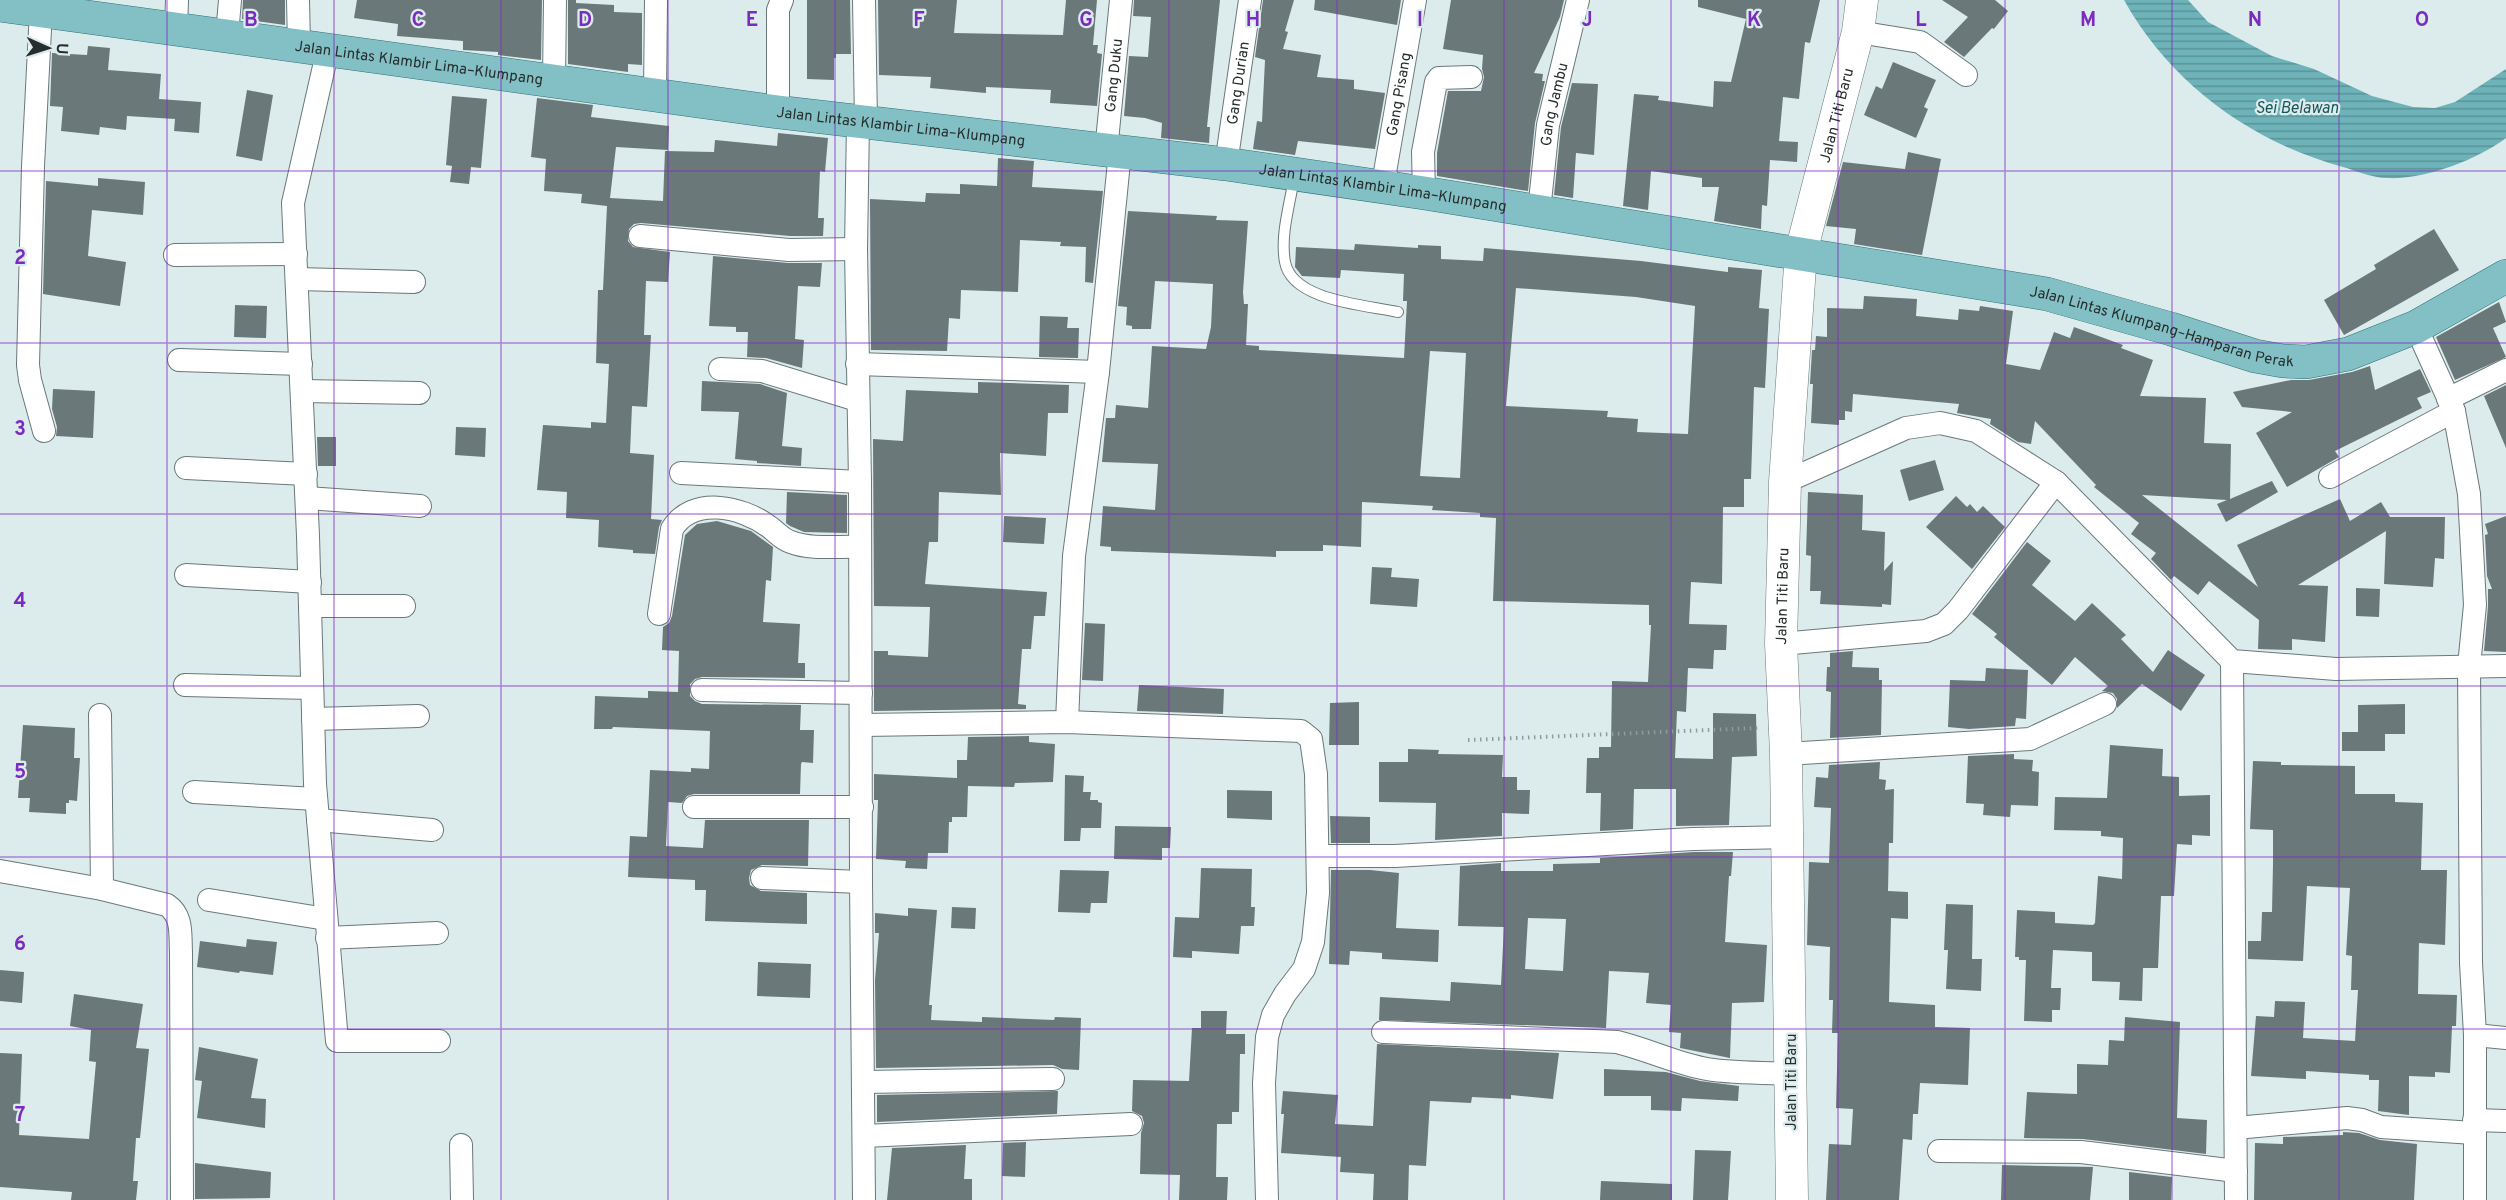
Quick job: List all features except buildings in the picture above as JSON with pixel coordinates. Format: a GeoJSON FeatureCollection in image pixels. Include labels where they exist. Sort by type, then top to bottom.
{"type":"FeatureCollection","features":[{"type":"Feature","properties":{"kind":"main road","name":"Jalan Lintas Klambir Lima–Klumpang"},"geometry":{"type":"LineString","coordinates":[[0,5],[41,10],[92,9],[177,14],[227,35],[778,112],[1294,174],[1801,252]]}},
{"type":"Feature","properties":{"kind":"main road","name":"Jalan Lintas Klumpang–Hamparan Perak"},"geometry":{"type":"LineString","coordinates":[[1801,252],[2047,294],[2171,329],[2255,356],[2306,362],[2348,354],[2416,327],[2506,276]]}},
{"type":"Feature","properties":{"kind":"street"},"geometry":{"type":"LineString","coordinates":[[227,35],[230,0]]}},
{"type":"Feature","properties":{"kind":"street"},"geometry":{"type":"LineString","coordinates":[[298,0],[313,47],[293,203],[307,498],[317,810],[337,1041],[439,1041]]}},
{"type":"Feature","properties":{"kind":"street"},"geometry":{"type":"LineString","coordinates":[[554,80],[555,0]]}},
{"type":"Feature","properties":{"kind":"street"},"geometry":{"type":"LineString","coordinates":[[655,93],[656,0]]}},
{"type":"Feature","properties":{"kind":"street"},"geometry":{"type":"LineString","coordinates":[[778,112],[778,10],[782,0]]}},
{"type":"Feature","properties":{"kind":"street"},"geometry":{"type":"LineString","coordinates":[[864,0],[862,122],[856,249],[860,482],[864,1200]]}},
{"type":"Feature","properties":{"kind":"street","name":"Gang Duku"},"geometry":{"type":"LineString","coordinates":[[1067,722],[1074,556],[1098,372],[1121,0]]}},
{"type":"Feature","properties":{"kind":"street","name":"Gang Durian"},"geometry":{"type":"LineString","coordinates":[[1226,165],[1250,0]]}},
{"type":"Feature","properties":{"kind":"street","name":"Gang Pisang"},"geometry":{"type":"LineString","coordinates":[[1391,188],[1385,172],[1415,0]]}},
{"type":"Feature","properties":{"kind":"street","name":"Gang Jambu"},"geometry":{"type":"LineString","coordinates":[[1539,211],[1548,125],[1578,0]]}},
{"type":"Feature","properties":{"kind":"street","name":"Jalan Titi Baru"},"geometry":{"type":"LineString","coordinates":[[1792,1200],[1788,837],[1781,644],[1785,482],[1801,252],[1858,32],[1862,0]]}},
{"type":"Feature","properties":{"kind":"street"},"geometry":{"type":"LineString","coordinates":[[41,10],[33,166],[28,356],[30,380],[44,431]]}},
{"type":"Feature","properties":{"kind":"street"},"geometry":{"type":"LineString","coordinates":[[1858,32],[1920,42],[1966,75]]}},
{"type":"Feature","properties":{"kind":"street"},"geometry":{"type":"LineString","coordinates":[[1424,193],[1423,152],[1436,82],[1439,78],[1444,77],[1471,77]]}},
{"type":"Feature","properties":{"kind":"street"},"geometry":{"type":"LineString","coordinates":[[640,236],[789,250],[856,249]]}},
{"type":"Feature","properties":{"kind":"street"},"geometry":{"type":"LineString","coordinates":[[175,255],[296,254]]}},
{"type":"Feature","properties":{"kind":"street"},"geometry":{"type":"LineString","coordinates":[[297,279],[414,282]]}},
{"type":"Feature","properties":{"kind":"street"},"geometry":{"type":"LineString","coordinates":[[2416,327],[2451,405],[2470,504],[2475,605],[2469,666],[2471,963],[2475,1035],[2475,1200]]}},
{"type":"Feature","properties":{"kind":"street"},"geometry":{"type":"LineString","coordinates":[[179,360],[301,364]]}},
{"type":"Feature","properties":{"kind":"street"},"geometry":{"type":"LineString","coordinates":[[857,364],[1098,372]]}},
{"type":"Feature","properties":{"kind":"street"},"geometry":{"type":"LineString","coordinates":[[720,369],[769,372],[857,400]]}},
{"type":"Feature","properties":{"kind":"street"},"geometry":{"type":"LineString","coordinates":[[2330,477],[2506,370]]}},
{"type":"Feature","properties":{"kind":"street"},"geometry":{"type":"LineString","coordinates":[[302,391],[419,393]]}},
{"type":"Feature","properties":{"kind":"street"},"geometry":{"type":"LineString","coordinates":[[1785,482],[1906,428],[1940,423],[1976,431],[2056,482],[2232,661],[2336,669],[2506,666]]}},
{"type":"Feature","properties":{"kind":"street"},"geometry":{"type":"LineString","coordinates":[[186,468],[306,474]]}},
{"type":"Feature","properties":{"kind":"street"},"geometry":{"type":"LineString","coordinates":[[681,473],[860,482]]}},
{"type":"Feature","properties":{"kind":"street"},"geometry":{"type":"LineString","coordinates":[[1781,644],[1926,631],[1944,624],[1959,610],[2056,482]]}},
{"type":"Feature","properties":{"kind":"street"},"geometry":{"type":"LineString","coordinates":[[307,498],[420,506]]}},
{"type":"Feature","properties":{"kind":"street"},"geometry":{"type":"LineString","coordinates":[[659,614],[672,529],[678,519],[687,512],[709,507],[740,512],[768,526],[789,542],[802,545],[860,546]]}},
{"type":"Feature","properties":{"kind":"street"},"geometry":{"type":"LineString","coordinates":[[186,575],[310,582]]}},
{"type":"Feature","properties":{"kind":"street"},"geometry":{"type":"LineString","coordinates":[[310,606],[404,606]]}},
{"type":"Feature","properties":{"kind":"street"},"geometry":{"type":"LineString","coordinates":[[2232,661],[2236,1200]]}},
{"type":"Feature","properties":{"kind":"street"},"geometry":{"type":"LineString","coordinates":[[185,685],[312,688]]}},
{"type":"Feature","properties":{"kind":"street"},"geometry":{"type":"LineString","coordinates":[[702,690],[861,693]]}},
{"type":"Feature","properties":{"kind":"street"},"geometry":{"type":"LineString","coordinates":[[1786,741],[2030,739],[2105,705]]}},
{"type":"Feature","properties":{"kind":"street"},"geometry":{"type":"LineString","coordinates":[[100,715],[102,890]]}},
{"type":"Feature","properties":{"kind":"street"},"geometry":{"type":"LineString","coordinates":[[313,719],[418,717]]}},
{"type":"Feature","properties":{"kind":"street"},"geometry":{"type":"LineString","coordinates":[[862,725],[1067,722],[1279,729],[1305,733],[1311,740],[1314,752],[1318,893],[1313,942],[1304,969],[1273,1015],[1267,1037],[1264,1083],[1267,1200]]}},
{"type":"Feature","properties":{"kind":"street"},"geometry":{"type":"LineString","coordinates":[[194,792],[432,830]]}},
{"type":"Feature","properties":{"kind":"street"},"geometry":{"type":"LineString","coordinates":[[694,807],[862,807]]}},
{"type":"Feature","properties":{"kind":"street"},"geometry":{"type":"LineString","coordinates":[[1318,856],[1395,856],[1693,839],[1788,837]]}},
{"type":"Feature","properties":{"kind":"street"},"geometry":{"type":"LineString","coordinates":[[0,871],[102,890],[167,905],[175,910],[180,921],[182,1200]]}},
{"type":"Feature","properties":{"kind":"street"},"geometry":{"type":"LineString","coordinates":[[762,878],[861,882]]}},
{"type":"Feature","properties":{"kind":"street"},"geometry":{"type":"LineString","coordinates":[[209,900],[327,929],[437,933]]}},
{"type":"Feature","properties":{"kind":"street"},"geometry":{"type":"LineString","coordinates":[[1383,1032],[1617,1042],[1645,1048],[1673,1060],[1705,1069],[1792,1074]]}},
{"type":"Feature","properties":{"kind":"street"},"geometry":{"type":"LineString","coordinates":[[2475,1035],[2506,1038]]}},
{"type":"Feature","properties":{"kind":"street"},"geometry":{"type":"LineString","coordinates":[[863,1082],[1053,1079]]}},
{"type":"Feature","properties":{"kind":"street"},"geometry":{"type":"LineString","coordinates":[[2236,1128],[2347,1118],[2362,1120],[2381,1127],[2474,1127],[2506,1121]]}},
{"type":"Feature","properties":{"kind":"street"},"geometry":{"type":"LineString","coordinates":[[864,1136],[1131,1124]]}},
{"type":"Feature","properties":{"kind":"street"},"geometry":{"type":"LineString","coordinates":[[461,1145],[462,1200]]}},
{"type":"Feature","properties":{"kind":"street"},"geometry":{"type":"LineString","coordinates":[[1939,1151],[2081,1152],[2236,1171]]}},
{"type":"Feature","properties":{"kind":"lane"},"geometry":{"type":"LineString","coordinates":[[1294,174],[1284,241],[1285,263],[1289,273],[1299,285],[1314,294],[1398,312]]}},
{"type":"Feature","properties":{"kind":"path"},"geometry":{"type":"LineString","coordinates":[[1468,740],[1786,741]]}},
{"type":"Feature","properties":{"kind":"water","name":"Sei Belawan"},"geometry":{"type":"Polygon","coordinates":[[[2124,0],[2188,0],[2208,22],[2272,56],[2314,69],[2372,96],[2413,107],[2435,108],[2455,102],[2506,69],[2506,138],[2480,154],[2450,167],[2402,178],[2370,176],[2309,156],[2245,125],[2189,83],[2143,30],[2124,0]]]}}]}
